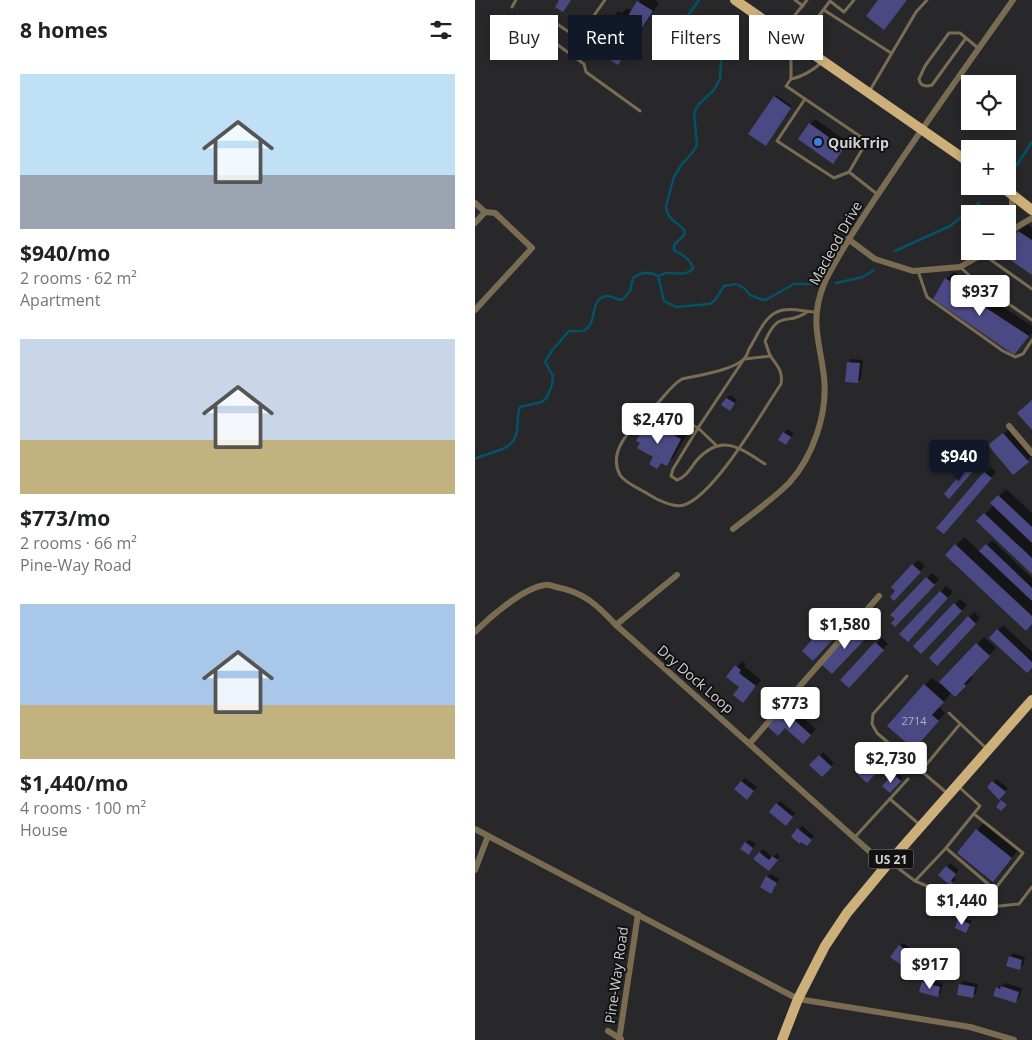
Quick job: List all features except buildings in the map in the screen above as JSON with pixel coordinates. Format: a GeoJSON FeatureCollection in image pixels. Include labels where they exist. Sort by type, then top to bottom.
{"type":"FeatureCollection","features":[{"type":"Feature","properties":{"kind":"main road"},"geometry":{"type":"LineString","coordinates":[[735,0],[757,15]]}},
{"type":"Feature","properties":{"kind":"main road"},"geometry":{"type":"LineString","coordinates":[[823,61],[961,157]]}},
{"type":"Feature","properties":{"kind":"main road"},"geometry":{"type":"LineString","coordinates":[[1013,195],[1032,210]]}},
{"type":"Feature","properties":{"kind":"main road","name":"US 21"},"geometry":{"type":"LineString","coordinates":[[782,1040],[798,999],[825,946],[847,913],[887,864],[1032,700]]}},
{"type":"Feature","properties":{"kind":"street","name":"Macleod Drive"},"geometry":{"type":"LineString","coordinates":[[733,529],[789,482],[805,459],[817,434],[823,406],[824,378],[816,329],[817,312],[824,284],[848,239],[877,195],[921,129],[1013,0]]}},
{"type":"Feature","properties":{"kind":"street"},"geometry":{"type":"LineString","coordinates":[[475,203],[485,212],[495,213],[533,248],[475,310]]}},
{"type":"Feature","properties":{"kind":"street"},"geometry":{"type":"LineString","coordinates":[[475,223],[485,212]]}},
{"type":"Feature","properties":{"kind":"street"},"geometry":{"type":"LineString","coordinates":[[1016,227],[1032,218]]}},
{"type":"Feature","properties":{"kind":"street"},"geometry":{"type":"LineString","coordinates":[[848,239],[875,258],[913,272],[960,267],[973,260]]}},
{"type":"Feature","properties":{"kind":"street"},"geometry":{"type":"LineString","coordinates":[[1009,426],[1032,453]]}},
{"type":"Feature","properties":{"kind":"street"},"geometry":{"type":"LineString","coordinates":[[616,625],[677,575]]}},
{"type":"Feature","properties":{"kind":"street","name":"Dry Dock Loop"},"geometry":{"type":"LineString","coordinates":[[475,632],[494,614],[523,594],[545,585],[573,590],[599,607],[616,625],[854,838],[887,864]]}},
{"type":"Feature","properties":{"kind":"street"},"geometry":{"type":"LineString","coordinates":[[750,743],[879,596]]}},
{"type":"Feature","properties":{"kind":"street"},"geometry":{"type":"LineString","coordinates":[[475,829],[798,999],[970,1028],[1014,1040]]}},
{"type":"Feature","properties":{"kind":"street"},"geometry":{"type":"LineString","coordinates":[[475,870],[488,836]]}},
{"type":"Feature","properties":{"kind":"street","name":"Pine-Way Road"},"geometry":{"type":"LineString","coordinates":[[620,1039],[638,914]]}},
{"type":"Feature","properties":{"kind":"street"},"geometry":{"type":"LineString","coordinates":[[608,1031],[620,1039]]}},
{"type":"Feature","properties":{"kind":"lane"},"geometry":{"type":"LineString","coordinates":[[511,7],[516,0]]}},
{"type":"Feature","properties":{"kind":"lane"},"geometry":{"type":"LineString","coordinates":[[605,0],[578,38],[557,24],[547,37],[584,64],[586,72],[640,110]]}},
{"type":"Feature","properties":{"kind":"lane"},"geometry":{"type":"LineString","coordinates":[[795,0],[803,6]]}},
{"type":"Feature","properties":{"kind":"lane"},"geometry":{"type":"LineString","coordinates":[[795,15],[807,0]]}},
{"type":"Feature","properties":{"kind":"lane"},"geometry":{"type":"LineString","coordinates":[[820,15],[830,1],[844,12],[854,0]]}},
{"type":"Feature","properties":{"kind":"lane"},"geometry":{"type":"LineString","coordinates":[[869,93],[916,12],[927,0]]}},
{"type":"Feature","properties":{"kind":"lane"},"geometry":{"type":"LineString","coordinates":[[824,10],[891,53]]}},
{"type":"Feature","properties":{"kind":"lane"},"geometry":{"type":"LineString","coordinates":[[966,38],[932,85],[923,86],[919,79],[925,66],[949,34],[960,33],[966,38],[979,49]]}},
{"type":"Feature","properties":{"kind":"lane"},"geometry":{"type":"LineString","coordinates":[[791,60],[791,79],[786,86],[867,140],[849,172],[833,178],[777,141],[805,99]]}},
{"type":"Feature","properties":{"kind":"lane"},"geometry":{"type":"LineString","coordinates":[[791,79],[798,78],[813,70],[823,61]]}},
{"type":"Feature","properties":{"kind":"lane"},"geometry":{"type":"LineString","coordinates":[[849,172],[877,195]]}},
{"type":"Feature","properties":{"kind":"lane"},"geometry":{"type":"LineString","coordinates":[[995,260],[1032,289]]}},
{"type":"Feature","properties":{"kind":"lane"},"geometry":{"type":"LineString","coordinates":[[960,267],[978,283],[1032,320]]}},
{"type":"Feature","properties":{"kind":"lane"},"geometry":{"type":"LineString","coordinates":[[918,271],[927,297],[1003,351],[1015,357],[1023,354],[1032,340]]}},
{"type":"Feature","properties":{"kind":"lane"},"geometry":{"type":"LineString","coordinates":[[765,464],[739,448],[729,445],[717,446],[697,460],[683,478],[677,480],[671,476],[673,469],[698,428],[744,359],[768,318],[782,310],[799,309],[807,312],[817,312]]}},
{"type":"Feature","properties":{"kind":"lane"},"geometry":{"type":"LineString","coordinates":[[771,356],[744,359],[723,369],[676,382],[635,425],[621,443],[615,459],[621,476],[653,497],[669,504],[683,506],[700,496],[739,448],[781,384],[780,368],[771,356],[765,341],[771,328],[778,321],[800,317],[807,312]]}},
{"type":"Feature","properties":{"kind":"lane"},"geometry":{"type":"LineString","coordinates":[[670,413],[698,428],[717,446]]}},
{"type":"Feature","properties":{"kind":"lane"},"geometry":{"type":"LineString","coordinates":[[907,676],[873,714],[872,724],[877,732],[948,794]]}},
{"type":"Feature","properties":{"kind":"lane"},"geometry":{"type":"LineString","coordinates":[[949,714],[988,750]]}},
{"type":"Feature","properties":{"kind":"lane"},"geometry":{"type":"LineString","coordinates":[[921,771],[960,724]]}},
{"type":"Feature","properties":{"kind":"lane"},"geometry":{"type":"LineString","coordinates":[[854,838],[908,780]]}},
{"type":"Feature","properties":{"kind":"lane"},"geometry":{"type":"LineString","coordinates":[[915,881],[946,848],[980,806],[957,785]]}},
{"type":"Feature","properties":{"kind":"lane"},"geometry":{"type":"LineString","coordinates":[[890,799],[921,826]]}},
{"type":"Feature","properties":{"kind":"lane"},"geometry":{"type":"LineString","coordinates":[[974,814],[1023,853],[980,908]]}},
{"type":"Feature","properties":{"kind":"lane"},"geometry":{"type":"LineString","coordinates":[[946,848],[994,889]]}},
{"type":"Feature","properties":{"kind":"lane"},"geometry":{"type":"LineString","coordinates":[[887,864],[915,881],[980,908],[1019,904],[1032,887]]}},
{"type":"Feature","properties":{"kind":"waterway"},"geometry":{"type":"LineString","coordinates":[[475,459],[501,450],[515,438],[520,407],[542,402],[547,397],[552,385],[553,376],[545,362],[553,349],[569,331],[583,331],[589,326],[598,301],[601,298],[609,296],[622,300],[630,291],[633,278],[642,273],[651,273],[658,276],[666,273],[683,274],[693,269],[688,260],[674,250],[674,245],[685,234],[682,227],[668,214],[666,206],[674,177],[697,144],[694,113],[699,104],[714,90],[720,79],[722,45],[687,17],[699,0]]}},
{"type":"Feature","properties":{"kind":"waterway"},"geometry":{"type":"LineString","coordinates":[[1017,165],[1032,142]]}},
{"type":"Feature","properties":{"kind":"waterway"},"geometry":{"type":"LineString","coordinates":[[895,251],[950,226],[979,203]]}},
{"type":"Feature","properties":{"kind":"waterway"},"geometry":{"type":"LineString","coordinates":[[836,283],[863,277],[874,270]]}},
{"type":"Feature","properties":{"kind":"waterway"},"geometry":{"type":"LineString","coordinates":[[658,276],[664,301],[676,307],[710,304],[724,286],[736,284],[744,288],[750,295],[763,300],[794,284],[815,284]]}},
{"type":"Feature","properties":{"kind":"place","name":"QuikTrip"},"geometry":{"type":"Point","coordinates":[818,142]}}]}
